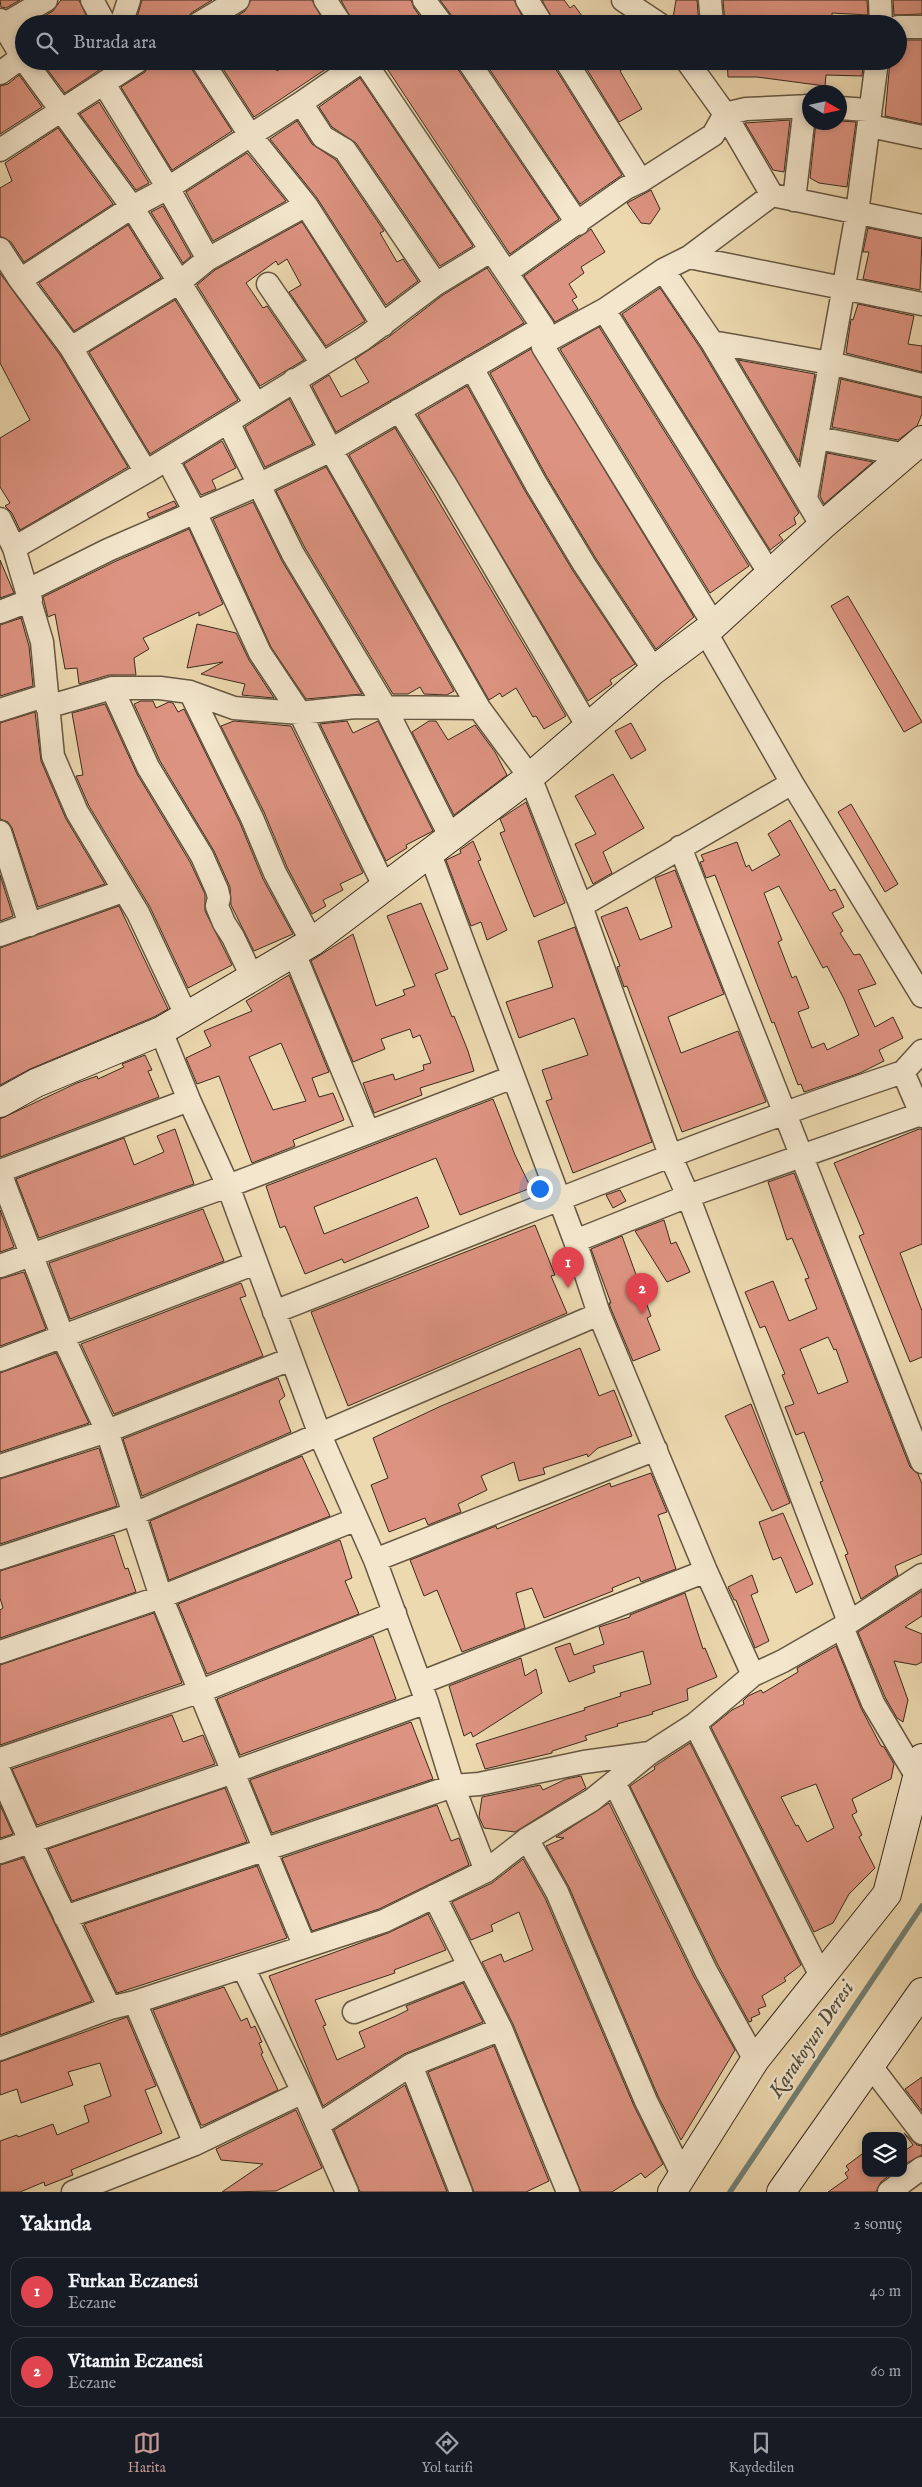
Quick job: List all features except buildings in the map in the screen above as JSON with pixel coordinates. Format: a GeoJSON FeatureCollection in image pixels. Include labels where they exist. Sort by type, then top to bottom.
{"type":"FeatureCollection","features":[{"type":"Feature","properties":{"kind":"street"},"geometry":{"type":"LineString","coordinates":[[18,15],[46,0]]}},
{"type":"Feature","properties":{"kind":"street"},"geometry":{"type":"LineString","coordinates":[[92,0],[100,15]]}},
{"type":"Feature","properties":{"kind":"street"},"geometry":{"type":"LineString","coordinates":[[124,15],[129,0]]}},
{"type":"Feature","properties":{"kind":"street"},"geometry":{"type":"LineString","coordinates":[[213,15],[238,0]]}},
{"type":"Feature","properties":{"kind":"street"},"geometry":{"type":"LineString","coordinates":[[326,0],[335,15]]}},
{"type":"Feature","properties":{"kind":"street"},"geometry":{"type":"LineString","coordinates":[[424,0],[435,15]]}},
{"type":"Feature","properties":{"kind":"street"},"geometry":{"type":"LineString","coordinates":[[527,0],[536,15]]}},
{"type":"Feature","properties":{"kind":"street"},"geometry":{"type":"LineString","coordinates":[[623,0],[627,5],[644,15]]}},
{"type":"Feature","properties":{"kind":"street"},"geometry":{"type":"LineString","coordinates":[[710,0],[711,15]]}},
{"type":"Feature","properties":{"kind":"street"},"geometry":{"type":"LineString","coordinates":[[880,0],[881,15]]}},
{"type":"Feature","properties":{"kind":"street"},"geometry":{"type":"LineString","coordinates":[[15,17],[1,24],[15,45]]}},
{"type":"Feature","properties":{"kind":"street"},"geometry":{"type":"LineString","coordinates":[[907,27],[922,27]]}},
{"type":"Feature","properties":{"kind":"street"},"geometry":{"type":"LineString","coordinates":[[0,73],[15,64]]}},
{"type":"Feature","properties":{"kind":"street"},"geometry":{"type":"LineString","coordinates":[[32,70],[132,207],[181,281],[256,404]]}},
{"type":"Feature","properties":{"kind":"street"},"geometry":{"type":"LineString","coordinates":[[0,150],[104,84],[122,70]]}},
{"type":"Feature","properties":{"kind":"street"},"geometry":{"type":"LineString","coordinates":[[208,70],[250,134],[306,204],[383,325]]}},
{"type":"Feature","properties":{"kind":"street"},"geometry":{"type":"LineString","coordinates":[[20,280],[132,207],[168,188],[250,134],[301,104],[350,70]]}},
{"type":"Feature","properties":{"kind":"street"},"geometry":{"type":"LineString","coordinates":[[369,70],[490,251],[507,272],[545,334],[543,347],[709,628],[792,783],[922,996]]}},
{"type":"Feature","properties":{"kind":"street"},"geometry":{"type":"LineString","coordinates":[[474,70],[578,224]]}},
{"type":"Feature","properties":{"kind":"street"},"geometry":{"type":"LineString","coordinates":[[572,70],[641,181]]}},
{"type":"Feature","properties":{"kind":"street"},"geometry":{"type":"LineString","coordinates":[[693,70],[725,114],[772,194],[922,226]]}},
{"type":"Feature","properties":{"kind":"street"},"geometry":{"type":"LineString","coordinates":[[806,498],[818,438],[842,288],[857,213],[876,70]]}},
{"type":"Feature","properties":{"kind":"street"},"geometry":{"type":"LineString","coordinates":[[104,84],[168,188],[208,259]]}},
{"type":"Feature","properties":{"kind":"street"},"geometry":{"type":"LineString","coordinates":[[301,104],[323,137],[345,150],[436,284]]}},
{"type":"Feature","properties":{"kind":"street"},"geometry":{"type":"LineString","coordinates":[[507,272],[578,224],[626,188],[641,181],[713,135],[725,114],[746,109],[802,106]]}},
{"type":"Feature","properties":{"kind":"street"},"geometry":{"type":"LineString","coordinates":[[847,109],[867,110],[870,126]]}},
{"type":"Feature","properties":{"kind":"street"},"geometry":{"type":"LineString","coordinates":[[870,126],[922,137]]}},
{"type":"Feature","properties":{"kind":"street"},"geometry":{"type":"LineString","coordinates":[[794,200],[804,130]]}},
{"type":"Feature","properties":{"kind":"street"},"geometry":{"type":"LineString","coordinates":[[0,612],[108,550],[258,485],[331,450],[472,368],[545,334],[604,310],[662,270],[689,257],[772,194]]}},
{"type":"Feature","properties":{"kind":"street"},"geometry":{"type":"LineString","coordinates":[[71,348],[181,281],[208,259],[306,204]]}},
{"type":"Feature","properties":{"kind":"street"},"geometry":{"type":"LineString","coordinates":[[0,248],[20,280],[71,348],[146,472]]}},
{"type":"Feature","properties":{"kind":"street"},"geometry":{"type":"LineString","coordinates":[[14,548],[228,422],[383,325],[436,284],[490,251]]}},
{"type":"Feature","properties":{"kind":"street"},"geometry":{"type":"LineString","coordinates":[[689,257],[922,304]]}},
{"type":"Feature","properties":{"kind":"street"},"geometry":{"type":"LineString","coordinates":[[662,270],[712,342],[822,526]]}},
{"type":"Feature","properties":{"kind":"street"},"geometry":{"type":"LineString","coordinates":[[268,284],[322,363]]}},
{"type":"Feature","properties":{"kind":"street"},"geometry":{"type":"LineString","coordinates":[[604,310],[770,574]]}},
{"type":"Feature","properties":{"kind":"street"},"geometry":{"type":"LineString","coordinates":[[712,342],[830,363],[922,385]]}},
{"type":"Feature","properties":{"kind":"street"},"geometry":{"type":"LineString","coordinates":[[472,368],[536,484],[579,556],[654,670]]}},
{"type":"Feature","properties":{"kind":"street"},"geometry":{"type":"LineString","coordinates":[[294,380],[331,450],[479,708],[530,777],[581,906],[670,1155],[688,1196],[846,1624],[873,1704],[920,1768],[887,1894],[755,2060],[678,2184]]}},
{"type":"Feature","properties":{"kind":"street"},"geometry":{"type":"LineString","coordinates":[[399,410],[446,485],[588,727]]}},
{"type":"Feature","properties":{"kind":"street"},"geometry":{"type":"LineString","coordinates":[[228,422],[293,554],[386,707],[440,845],[513,1076],[557,1198],[575,1241],[599,1314],[706,1571],[753,1675]]}},
{"type":"Feature","properties":{"kind":"street"},"geometry":{"type":"LineString","coordinates":[[818,438],[914,448]]}},
{"type":"Feature","properties":{"kind":"street"},"geometry":{"type":"LineString","coordinates":[[0,1103],[36,1083],[161,1032],[303,948],[530,777],[654,670],[709,628],[822,526],[914,448]]}},
{"type":"Feature","properties":{"kind":"street"},"geometry":{"type":"LineString","coordinates":[[167,459],[195,512],[260,653],[300,713],[385,888]]}},
{"type":"Feature","properties":{"kind":"street"},"geometry":{"type":"LineString","coordinates":[[0,520],[14,548],[42,642],[53,756],[77,812],[138,913],[187,1017]]}},
{"type":"Feature","properties":{"kind":"street"},"geometry":{"type":"LineString","coordinates":[[0,710],[112,688],[160,688],[190,692],[234,708],[300,713],[355,707],[479,708]]}},
{"type":"Feature","properties":{"kind":"street"},"geometry":{"type":"LineString","coordinates":[[112,688],[148,767],[202,856],[217,890],[219,898],[217,906],[224,923],[233,937],[252,977]]}},
{"type":"Feature","properties":{"kind":"street"},"geometry":{"type":"LineString","coordinates":[[190,692],[252,818],[275,873],[368,1132]]}},
{"type":"Feature","properties":{"kind":"street"},"geometry":{"type":"LineString","coordinates":[[581,906],[792,783]]}},
{"type":"Feature","properties":{"kind":"street"},"geometry":{"type":"LineString","coordinates":[[0,832],[30,924]]}},
{"type":"Feature","properties":{"kind":"street"},"geometry":{"type":"LineString","coordinates":[[680,847],[783,1114],[802,1155],[922,1462]]}},
{"type":"Feature","properties":{"kind":"street"},"geometry":{"type":"LineString","coordinates":[[0,935],[123,891]]}},
{"type":"Feature","properties":{"kind":"street"},"geometry":{"type":"LineString","coordinates":[[161,1032],[228,1186],[290,1359],[320,1435],[375,1560],[423,1692],[453,1786],[486,1871]]}},
{"type":"Feature","properties":{"kind":"street"},"geometry":{"type":"LineString","coordinates":[[274,1312],[500,1224],[557,1198],[670,1155],[903,1072],[922,1051]]}},
{"type":"Feature","properties":{"kind":"street"},"geometry":{"type":"LineString","coordinates":[[575,1241],[688,1196],[922,1115],[903,1072]]}},
{"type":"Feature","properties":{"kind":"street"},"geometry":{"type":"LineString","coordinates":[[0,1266],[228,1186],[513,1076]]}},
{"type":"Feature","properties":{"kind":"street"},"geometry":{"type":"LineString","coordinates":[[189,1100],[0,1172],[63,1337],[107,1431],[161,1597],[304,1946]]}},
{"type":"Feature","properties":{"kind":"street"},"geometry":{"type":"LineString","coordinates":[[0,1360],[256,1263]]}},
{"type":"Feature","properties":{"kind":"street"},"geometry":{"type":"LineString","coordinates":[[0,1558],[134,1514],[599,1314]]}},
{"type":"Feature","properties":{"kind":"street"},"geometry":{"type":"LineString","coordinates":[[0,1466],[107,1431],[290,1359]]}},
{"type":"Feature","properties":{"kind":"street"},"geometry":{"type":"LineString","coordinates":[[375,1560],[656,1449]]}},
{"type":"Feature","properties":{"kind":"street"},"geometry":{"type":"LineString","coordinates":[[0,1652],[161,1597],[357,1519]]}},
{"type":"Feature","properties":{"kind":"street"},"geometry":{"type":"LineString","coordinates":[[0,1852],[234,1772],[706,1571]]}},
{"type":"Feature","properties":{"kind":"street"},"geometry":{"type":"LineString","coordinates":[[0,2049],[110,2008],[135,2002],[384,1920],[486,1871],[527,1839],[592,1800],[650,1753],[695,1724],[753,1675],[783,1661],[846,1624],[922,1575]]}},
{"type":"Feature","properties":{"kind":"street"},"geometry":{"type":"LineString","coordinates":[[0,1759],[201,1691],[395,1613]]}},
{"type":"Feature","properties":{"kind":"street"},"geometry":{"type":"LineString","coordinates":[[695,1724],[820,1976]]}},
{"type":"Feature","properties":{"kind":"street"},"geometry":{"type":"LineString","coordinates":[[66,1917],[453,1786],[479,1784],[584,1762],[650,1753]]}},
{"type":"Feature","properties":{"kind":"street"},"geometry":{"type":"LineString","coordinates":[[0,1773],[110,2008]]}},
{"type":"Feature","properties":{"kind":"street"},"geometry":{"type":"LineString","coordinates":[[614,1782],[706,1971],[755,2060]]}},
{"type":"Feature","properties":{"kind":"street"},"geometry":{"type":"LineString","coordinates":[[527,1839],[557,1892],[646,2101],[678,2184]]}},
{"type":"Feature","properties":{"kind":"street"},"geometry":{"type":"LineString","coordinates":[[434,1896],[468,1967],[501,2029],[568,2192]]}},
{"type":"Feature","properties":{"kind":"street"},"geometry":{"type":"LineString","coordinates":[[243,1967],[303,2092],[347,2192]]}},
{"type":"Feature","properties":{"kind":"street"},"geometry":{"type":"LineString","coordinates":[[354,2012],[468,1967]]}},
{"type":"Feature","properties":{"kind":"street"},"geometry":{"type":"LineString","coordinates":[[780,2192],[922,1992]]}},
{"type":"Feature","properties":{"kind":"street"},"geometry":{"type":"LineString","coordinates":[[135,2002],[195,2144]]}},
{"type":"Feature","properties":{"kind":"street"},"geometry":{"type":"LineString","coordinates":[[318,2125],[410,2065],[501,2029]]}},
{"type":"Feature","properties":{"kind":"street"},"geometry":{"type":"LineString","coordinates":[[410,2065],[461,2192]]}},
{"type":"Feature","properties":{"kind":"street"},"geometry":{"type":"LineString","coordinates":[[870,2065],[922,2133]]}},
{"type":"Feature","properties":{"kind":"street"},"geometry":{"type":"LineString","coordinates":[[73,2192],[195,2144],[303,2092]]}},
{"type":"Feature","properties":{"kind":"street"},"geometry":{"type":"LineString","coordinates":[[889,2192],[922,2168]]}},
{"type":"Feature","properties":{"kind":"waterway","name":"Karakoyun Deresi"},"geometry":{"type":"LineString","coordinates":[[730,2192],[922,1906]]}},
{"type":"Feature","properties":{"kind":"place","name":"Furkan Eczanesi"},"geometry":{"type":"Point","coordinates":[568,1288]}},
{"type":"Feature","properties":{"kind":"place","name":"Vitamin Eczanesi"},"geometry":{"type":"Point","coordinates":[642,1314]}}]}
